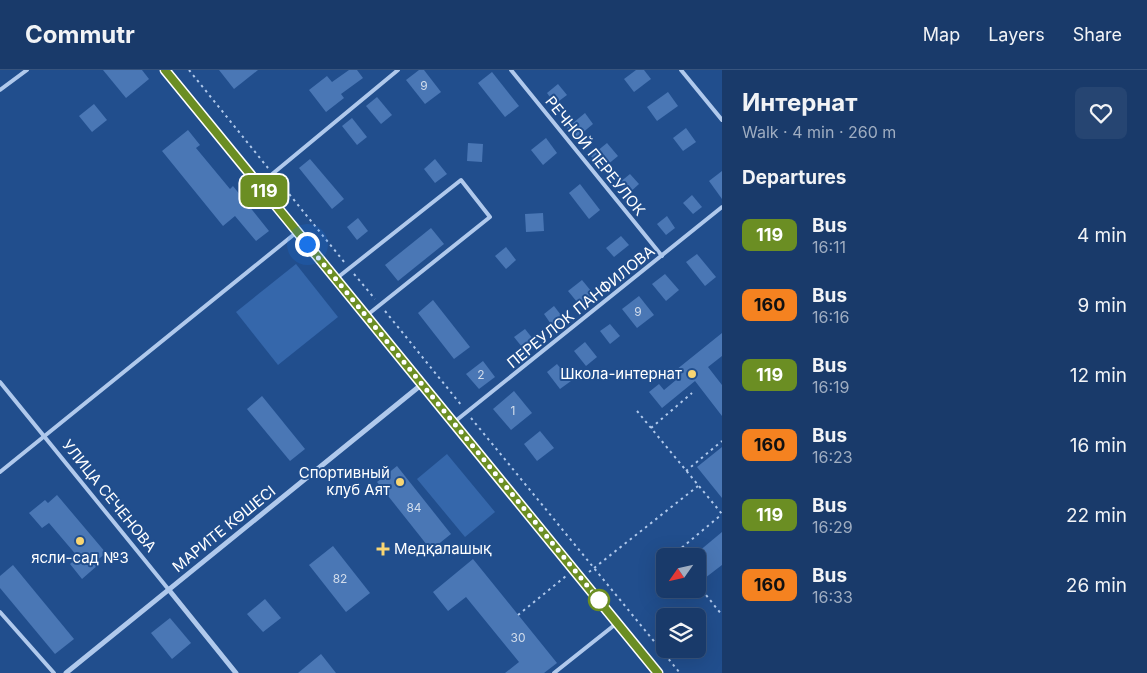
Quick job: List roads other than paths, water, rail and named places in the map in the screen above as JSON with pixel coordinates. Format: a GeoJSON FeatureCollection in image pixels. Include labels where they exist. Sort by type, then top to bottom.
{"type":"FeatureCollection","features":[{"type":"Feature","properties":{"kind":"street"},"geometry":{"type":"LineString","coordinates":[[165,70],[658,673]]}},
{"type":"Feature","properties":{"kind":"street","name":"МАРИТЕ КӨШЕСІ"},"geometry":{"type":"LineString","coordinates":[[66,673],[421,385]]}},
{"type":"Feature","properties":{"kind":"street","name":"УЛИЦА СЕЧЕНОВА"},"geometry":{"type":"LineString","coordinates":[[169,590],[236,673]]}},
{"type":"Feature","properties":{"kind":"lane"},"geometry":{"type":"LineString","coordinates":[[0,90],[27,70]]}},
{"type":"Feature","properties":{"kind":"lane"},"geometry":{"type":"LineString","coordinates":[[259,185],[398,70]]}},
{"type":"Feature","properties":{"kind":"lane","name":"РЕЧНОЙ ПЕРЕУЛОК"},"geometry":{"type":"LineString","coordinates":[[510,70],[662,256]]}},
{"type":"Feature","properties":{"kind":"lane"},"geometry":{"type":"LineString","coordinates":[[681,70],[722,120]]}},
{"type":"Feature","properties":{"kind":"lane"},"geometry":{"type":"LineString","coordinates":[[335,279],[461,180],[490,216],[366,316]]}},
{"type":"Feature","properties":{"kind":"lane","name":"ПЕРЕУЛОК ПАНФИЛОВА"},"geometry":{"type":"LineString","coordinates":[[453,423],[722,207]]}},
{"type":"Feature","properties":{"kind":"lane"},"geometry":{"type":"LineString","coordinates":[[0,472],[297,232]]}},
{"type":"Feature","properties":{"kind":"lane","name":"УЛИЦА СЕЧЕНОВА"},"geometry":{"type":"LineString","coordinates":[[0,382],[169,590]]}},
{"type":"Feature","properties":{"kind":"lane"},"geometry":{"type":"LineString","coordinates":[[0,612],[54,673]]}},
{"type":"Feature","properties":{"kind":"lane"},"geometry":{"type":"LineString","coordinates":[[554,673],[618,623]]}},
{"type":"Feature","properties":{"kind":"place","name":"Школа-интернат"},"geometry":{"type":"Point","coordinates":[692,374]}},
{"type":"Feature","properties":{"kind":"place","name":"Спортивный клуб Аят"},"geometry":{"type":"Point","coordinates":[400,482]}},
{"type":"Feature","properties":{"kind":"place","name":"ясли-сад №3"},"geometry":{"type":"Point","coordinates":[80,541]}},
{"type":"Feature","properties":{"kind":"place","name":"Медқалашық"},"geometry":{"type":"Point","coordinates":[383,549]}}]}
